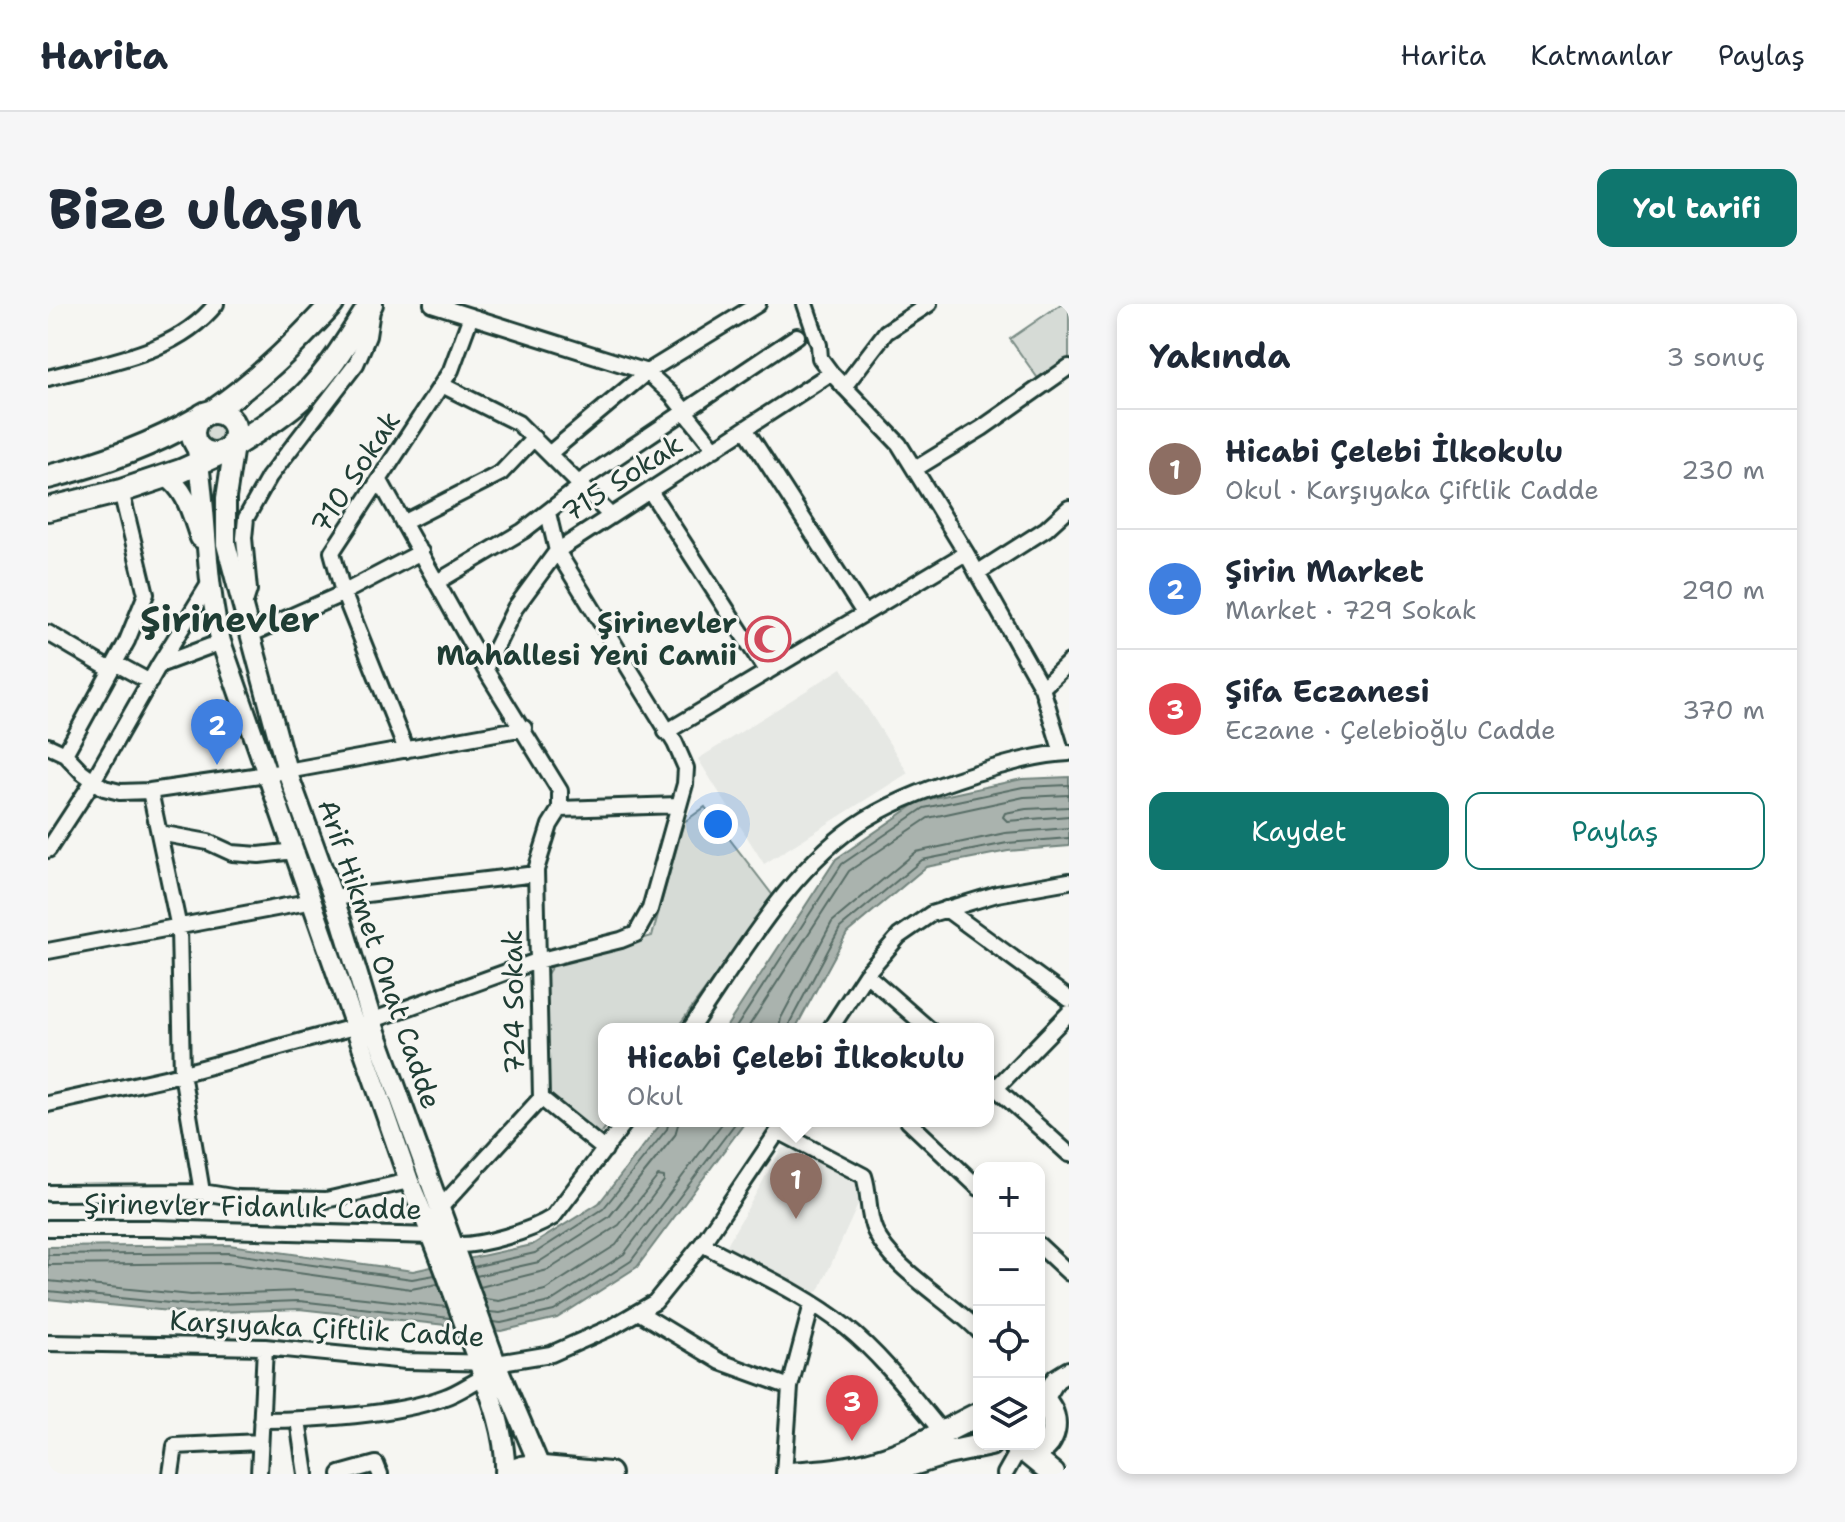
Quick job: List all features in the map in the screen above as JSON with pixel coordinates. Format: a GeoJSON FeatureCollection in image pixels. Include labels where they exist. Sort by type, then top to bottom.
{"type":"FeatureCollection","features":[{"type":"Feature","properties":{"kind":"highway"},"geometry":{"type":"LineString","coordinates":[[48,477],[144,447],[205,415],[249,387],[332,304]]}},
{"type":"Feature","properties":{"kind":"highway"},"geometry":{"type":"LineString","coordinates":[[48,509],[121,491],[165,476],[198,453],[229,447],[266,426],[304,396],[321,377],[372,304]]}},
{"type":"Feature","properties":{"kind":"highway"},"geometry":{"type":"LineString","coordinates":[[198,453],[193,431],[205,415],[218,412],[234,425],[229,447]]}},
{"type":"Feature","properties":{"kind":"highway"},"geometry":{"type":"LineString","coordinates":[[1045,1401],[1051,1404],[1064,1425],[1054,1441],[1045,1447]]}},
{"type":"Feature","properties":{"kind":"highway"},"geometry":{"type":"LineString","coordinates":[[790,1474],[821,1472],[878,1461],[973,1417]]}},
{"type":"Feature","properties":{"kind":"highway"},"geometry":{"type":"LineString","coordinates":[[882,1474],[973,1448]]}},
{"type":"Feature","properties":{"kind":"highway"},"geometry":{"type":"LineString","coordinates":[[1022,1450],[1053,1474]]}},
{"type":"Feature","properties":{"kind":"highway"},"geometry":{"type":"LineString","coordinates":[[524,1472],[609,1474]]}},
{"type":"Feature","properties":{"kind":"main road"},"geometry":{"type":"LineString","coordinates":[[230,481],[266,426]]}},
{"type":"Feature","properties":{"kind":"main road","name":"Arif Hikmet Onat Cadde"},"geometry":{"type":"LineString","coordinates":[[229,447],[226,544],[249,635],[287,771],[333,898],[363,1024],[409,1181],[433,1236],[451,1254]]}},
{"type":"Feature","properties":{"kind":"main road","name":"Arif Hikmet Onat Cadde"},"geometry":{"type":"LineString","coordinates":[[198,453],[209,584],[221,642],[313,901],[440,1208],[451,1254],[524,1472]]}},
{"type":"Feature","properties":{"kind":"main road"},"geometry":{"type":"LineString","coordinates":[[165,476],[177,483],[184,495],[207,561]]}},
{"type":"Feature","properties":{"kind":"main road","name":"Arif Hikmet Onat Cadde"},"geometry":{"type":"LineString","coordinates":[[485,1359],[503,1439],[524,1472]]}},
{"type":"Feature","properties":{"kind":"main road"},"geometry":{"type":"LineString","coordinates":[[1045,1395],[1056,1379],[1069,1371]]}},
{"type":"Feature","properties":{"kind":"street"},"geometry":{"type":"LineString","coordinates":[[49,377],[164,346],[202,321],[216,304]]}},
{"type":"Feature","properties":{"kind":"street"},"geometry":{"type":"LineString","coordinates":[[243,609],[249,590],[244,538],[246,518],[269,477],[356,364],[368,336],[372,304]]}},
{"type":"Feature","properties":{"kind":"street"},"geometry":{"type":"LineString","coordinates":[[432,304],[647,372],[672,395],[715,449]]}},
{"type":"Feature","properties":{"kind":"street"},"geometry":{"type":"LineString","coordinates":[[725,304],[744,311]]}},
{"type":"Feature","properties":{"kind":"street"},"geometry":{"type":"LineString","coordinates":[[550,453],[647,372],[758,304]]}},
{"type":"Feature","properties":{"kind":"street"},"geometry":{"type":"LineString","coordinates":[[694,1023],[773,910],[835,842],[865,820],[909,796],[956,779],[1066,753],[1042,688],[915,469],[899,444],[820,358],[819,345],[805,304]]}},
{"type":"Feature","properties":{"kind":"street"},"geometry":{"type":"LineString","coordinates":[[844,387],[886,332],[929,304]]}},
{"type":"Feature","properties":{"kind":"street","name":"710 Sokak"},"geometry":{"type":"LineString","coordinates":[[406,750],[343,592],[332,552],[451,370],[471,316]]}},
{"type":"Feature","properties":{"kind":"street"},"geometry":{"type":"LineString","coordinates":[[437,582],[523,531],[580,484],[797,336]]}},
{"type":"Feature","properties":{"kind":"street"},"geometry":{"type":"LineString","coordinates":[[915,469],[982,428],[1069,367]]}},
{"type":"Feature","properties":{"kind":"street","name":"715 Sokak"},"geometry":{"type":"LineString","coordinates":[[485,669],[515,608],[557,551],[831,373]]}},
{"type":"Feature","properties":{"kind":"street"},"geometry":{"type":"LineString","coordinates":[[442,385],[518,423],[611,516]]}},
{"type":"Feature","properties":{"kind":"street"},"geometry":{"type":"LineString","coordinates":[[746,430],[864,613]]}},
{"type":"Feature","properties":{"kind":"street"},"geometry":{"type":"LineString","coordinates":[[403,523],[501,473],[534,438]]}},
{"type":"Feature","properties":{"kind":"street"},"geometry":{"type":"LineString","coordinates":[[380,481],[485,669],[560,791],[560,809],[678,805]]}},
{"type":"Feature","properties":{"kind":"street"},"geometry":{"type":"LineString","coordinates":[[65,754],[113,666],[146,594],[121,491]]}},
{"type":"Feature","properties":{"kind":"street"},"geometry":{"type":"LineString","coordinates":[[650,491],[767,672]]}},
{"type":"Feature","properties":{"kind":"street"},"geometry":{"type":"LineString","coordinates":[[977,573],[1046,529],[1069,508]]}},
{"type":"Feature","properties":{"kind":"street"},"geometry":{"type":"LineString","coordinates":[[48,1104],[182,1073],[363,1024],[537,961],[636,934],[650,909],[686,768],[675,743],[557,551],[548,513]]}},
{"type":"Feature","properties":{"kind":"street"},"geometry":{"type":"LineString","coordinates":[[249,635],[421,552]]}},
{"type":"Feature","properties":{"kind":"street"},"geometry":{"type":"LineString","coordinates":[[666,732],[966,553]]}},
{"type":"Feature","properties":{"kind":"street"},"geometry":{"type":"LineString","coordinates":[[48,850],[93,781],[209,584]]}},
{"type":"Feature","properties":{"kind":"street"},"geometry":{"type":"LineString","coordinates":[[48,633],[150,682]]}},
{"type":"Feature","properties":{"kind":"street"},"geometry":{"type":"LineString","coordinates":[[159,665],[221,642]]}},
{"type":"Feature","properties":{"kind":"street"},"geometry":{"type":"LineString","coordinates":[[1042,688],[1069,662]]}},
{"type":"Feature","properties":{"kind":"street"},"geometry":{"type":"LineString","coordinates":[[48,746],[65,754],[104,788],[120,792],[150,791],[287,771],[524,728]]}},
{"type":"Feature","properties":{"kind":"street"},"geometry":{"type":"LineString","coordinates":[[150,791],[179,928],[182,1073],[202,1192]]}},
{"type":"Feature","properties":{"kind":"street","name":"724 Sokak"},"geometry":{"type":"LineString","coordinates":[[440,1208],[541,1098],[536,874],[550,825],[560,809]]}},
{"type":"Feature","properties":{"kind":"street"},"geometry":{"type":"LineString","coordinates":[[159,833],[208,842],[232,853],[259,855],[295,851]]}},
{"type":"Feature","properties":{"kind":"street"},"geometry":{"type":"LineString","coordinates":[[333,898],[536,874]]}},
{"type":"Feature","properties":{"kind":"street"},"geometry":{"type":"LineString","coordinates":[[834,1023],[866,974],[899,936],[931,914],[997,894],[1069,881]]}},
{"type":"Feature","properties":{"kind":"street"},"geometry":{"type":"LineString","coordinates":[[48,951],[313,901]]}},
{"type":"Feature","properties":{"kind":"street"},"geometry":{"type":"LineString","coordinates":[[946,909],[1069,999]]}},
{"type":"Feature","properties":{"kind":"street"},"geometry":{"type":"LineString","coordinates":[[866,974],[922,1023]]}},
{"type":"Feature","properties":{"kind":"street"},"geometry":{"type":"LineString","coordinates":[[994,1082],[1069,1013]]}},
{"type":"Feature","properties":{"kind":"street"},"geometry":{"type":"LineString","coordinates":[[994,1086],[1069,1154]]}},
{"type":"Feature","properties":{"kind":"street"},"geometry":{"type":"LineString","coordinates":[[541,1098],[605,1150]]}},
{"type":"Feature","properties":{"kind":"street"},"geometry":{"type":"LineString","coordinates":[[451,1254],[538,1227],[553,1217],[622,1127]]}},
{"type":"Feature","properties":{"kind":"street","name":"Karşıyaka Çiftlik Cadde"},"geometry":{"type":"LineString","coordinates":[[48,1343],[265,1347],[406,1361],[551,1354],[640,1313],[655,1302],[702,1244],[782,1127]]}},
{"type":"Feature","properties":{"kind":"street"},"geometry":{"type":"LineString","coordinates":[[785,1127],[864,1176],[875,1233],[904,1269],[973,1325]]}},
{"type":"Feature","properties":{"kind":"street"},"geometry":{"type":"LineString","coordinates":[[914,1127],[973,1182]]}},
{"type":"Feature","properties":{"kind":"street"},"geometry":{"type":"LineString","coordinates":[[48,1193],[202,1192],[238,1198],[326,1200],[409,1181]]}},
{"type":"Feature","properties":{"kind":"street","name":"Şirinevler Fidanlık Cadde"},"geometry":{"type":"LineString","coordinates":[[50,1226],[433,1236]]}},
{"type":"Feature","properties":{"kind":"street"},"geometry":{"type":"LineString","coordinates":[[702,1244],[812,1304],[844,1326],[869,1347],[942,1432]]}},
{"type":"Feature","properties":{"kind":"street"},"geometry":{"type":"LineString","coordinates":[[1045,1251],[1069,1273]]}},
{"type":"Feature","properties":{"kind":"street"},"geometry":{"type":"LineString","coordinates":[[784,1474],[790,1387],[812,1304]]}},
{"type":"Feature","properties":{"kind":"street"},"geometry":{"type":"LineString","coordinates":[[640,1313],[721,1362],[790,1387]]}},
{"type":"Feature","properties":{"kind":"street"},"geometry":{"type":"LineString","coordinates":[[259,1474],[265,1347]]}},
{"type":"Feature","properties":{"kind":"street"},"geometry":{"type":"LineString","coordinates":[[261,1420],[298,1420],[422,1404],[449,1396],[485,1359]]}},
{"type":"Feature","properties":{"kind":"street"},"geometry":{"type":"LineString","coordinates":[[298,1420],[306,1474]]}},
{"type":"Feature","properties":{"kind":"street"},"geometry":{"type":"LineString","coordinates":[[171,1474],[175,1446],[260,1442]]}},
{"type":"Feature","properties":{"kind":"street"},"geometry":{"type":"LineString","coordinates":[[1005,1474],[1017,1450]]}},
{"type":"Feature","properties":{"kind":"street"},"geometry":{"type":"LineString","coordinates":[[340,1474],[376,1464],[380,1474]]}},
{"type":"Feature","properties":{"kind":"shaded area"},"geometry":{"type":"Polygon","coordinates":[[[1061,304],[1069,304],[1069,360],[1039,380],[1010,339],[1061,304]]]}},
{"type":"Feature","properties":{"kind":"shaded area"},"geometry":{"type":"Polygon","coordinates":[[[214,421],[225,428],[226,433],[219,444],[214,445],[203,438],[202,433],[209,422],[214,421]]]}},
{"type":"Feature","properties":{"kind":"shaded area"},"geometry":{"type":"Polygon","coordinates":[[[842,668],[908,773],[764,864],[698,759],[842,668]]]}},
{"type":"Feature","properties":{"kind":"shaded area"},"geometry":{"type":"Polygon","coordinates":[[[705,807],[774,897],[680,1023],[598,1023],[598,1127],[606,1127],[600,1135],[546,1091],[543,980],[553,965],[652,936],[684,822],[705,807]]]}},
{"type":"Feature","properties":{"kind":"shaded area"},"geometry":{"type":"Polygon","coordinates":[[[791,1147],[865,1189],[819,1291],[807,1295],[724,1250],[781,1149],[791,1147]]]}},
{"type":"Feature","properties":{"kind":"water"},"geometry":{"type":"Polygon","coordinates":[[[1069,777],[1069,846],[1008,851],[926,867],[847,933],[798,1023],[729,1023],[836,859],[920,801],[1022,779],[1069,777]]]}},
{"type":"Feature","properties":{"kind":"water"},"geometry":{"type":"Polygon","coordinates":[[[658,1127],[742,1127],[637,1267],[557,1318],[501,1331],[299,1309],[190,1313],[48,1299],[48,1247],[229,1245],[413,1271],[532,1245],[599,1203],[658,1127]]]}},
{"type":"Feature","properties":{"kind":"place","name":"Şirinevler Mahallesi Yeni Camii"},"geometry":{"type":"Point","coordinates":[768,639]}},
{"type":"Feature","properties":{"kind":"place","name":"Şirin Market"},"geometry":{"type":"Point","coordinates":[217,765]}},
{"type":"Feature","properties":{"kind":"place","name":"Hicabi Çelebi İlkokulu"},"geometry":{"type":"Point","coordinates":[796,1219]}},
{"type":"Feature","properties":{"kind":"place","name":"Şifa Eczanesi"},"geometry":{"type":"Point","coordinates":[852,1441]}},
{"type":"Feature","properties":{"kind":"district","name":"Şirinevler"},"geometry":{"type":"Point","coordinates":[230,619]}}]}
